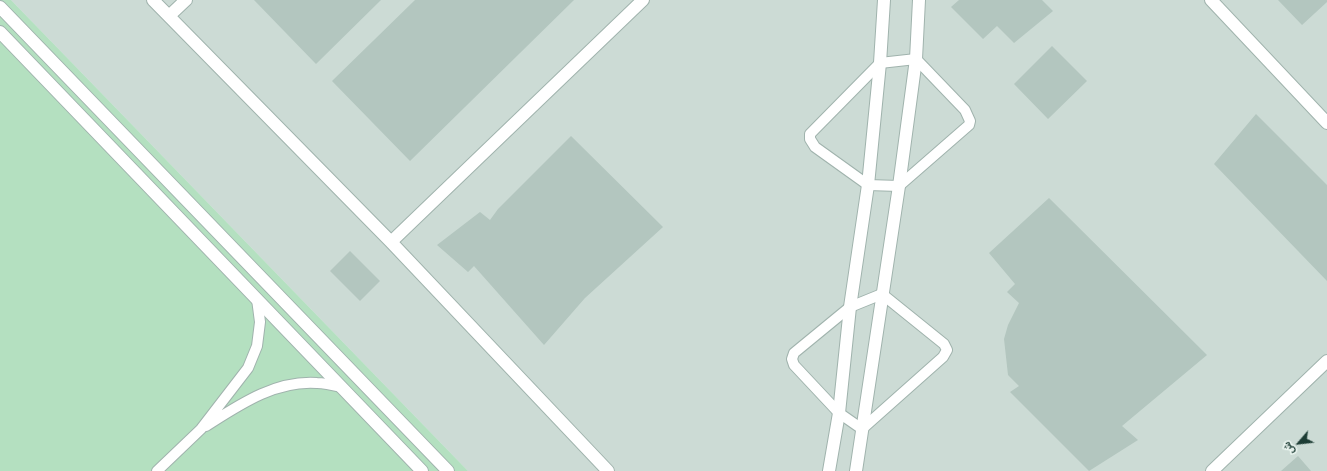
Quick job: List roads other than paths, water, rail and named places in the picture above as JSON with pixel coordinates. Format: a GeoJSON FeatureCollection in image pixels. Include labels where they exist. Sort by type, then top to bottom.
{"type":"FeatureCollection","features":[{"type":"Feature","properties":{"kind":"street"},"geometry":{"type":"LineString","coordinates":[[153,0],[391,242],[608,471]]}},
{"type":"Feature","properties":{"kind":"street"},"geometry":{"type":"LineString","coordinates":[[169,16],[186,0]]}},
{"type":"Feature","properties":{"kind":"street"},"geometry":{"type":"LineString","coordinates":[[391,242],[643,0]]}},
{"type":"Feature","properties":{"kind":"street"},"geometry":{"type":"LineString","coordinates":[[829,471],[840,414],[850,307],[868,185],[880,63],[884,0]]}},
{"type":"Feature","properties":{"kind":"street"},"geometry":{"type":"LineString","coordinates":[[856,471],[899,186],[916,58],[919,0]]}},
{"type":"Feature","properties":{"kind":"street"},"geometry":{"type":"LineString","coordinates":[[1211,0],[1327,123]]}},
{"type":"Feature","properties":{"kind":"street"},"geometry":{"type":"LineString","coordinates":[[0,7],[448,471]]}},
{"type":"Feature","properties":{"kind":"street"},"geometry":{"type":"LineString","coordinates":[[0,32],[422,471]]}},
{"type":"Feature","properties":{"kind":"street"},"geometry":{"type":"LineString","coordinates":[[1212,471],[1327,361]]}},
{"type":"Feature","properties":{"kind":"lane"},"geometry":{"type":"LineString","coordinates":[[916,58],[965,110],[970,120],[969,125],[899,186],[868,185],[815,147],[810,139],[810,134],[880,63],[916,58]]}},
{"type":"Feature","properties":{"kind":"lane"},"geometry":{"type":"LineString","coordinates":[[882,294],[944,344],[947,350],[943,357],[862,429],[840,414],[794,365],[792,358],[794,353],[850,307],[882,294]]}},
{"type":"Feature","properties":{"kind":"lane"},"geometry":{"type":"LineString","coordinates":[[157,471],[201,429],[248,368],[257,346],[260,322],[257,299]]}},
{"type":"Feature","properties":{"kind":"lane"},"geometry":{"type":"LineString","coordinates":[[201,429],[243,403],[266,392],[291,385],[316,382],[341,387]]}}]}
